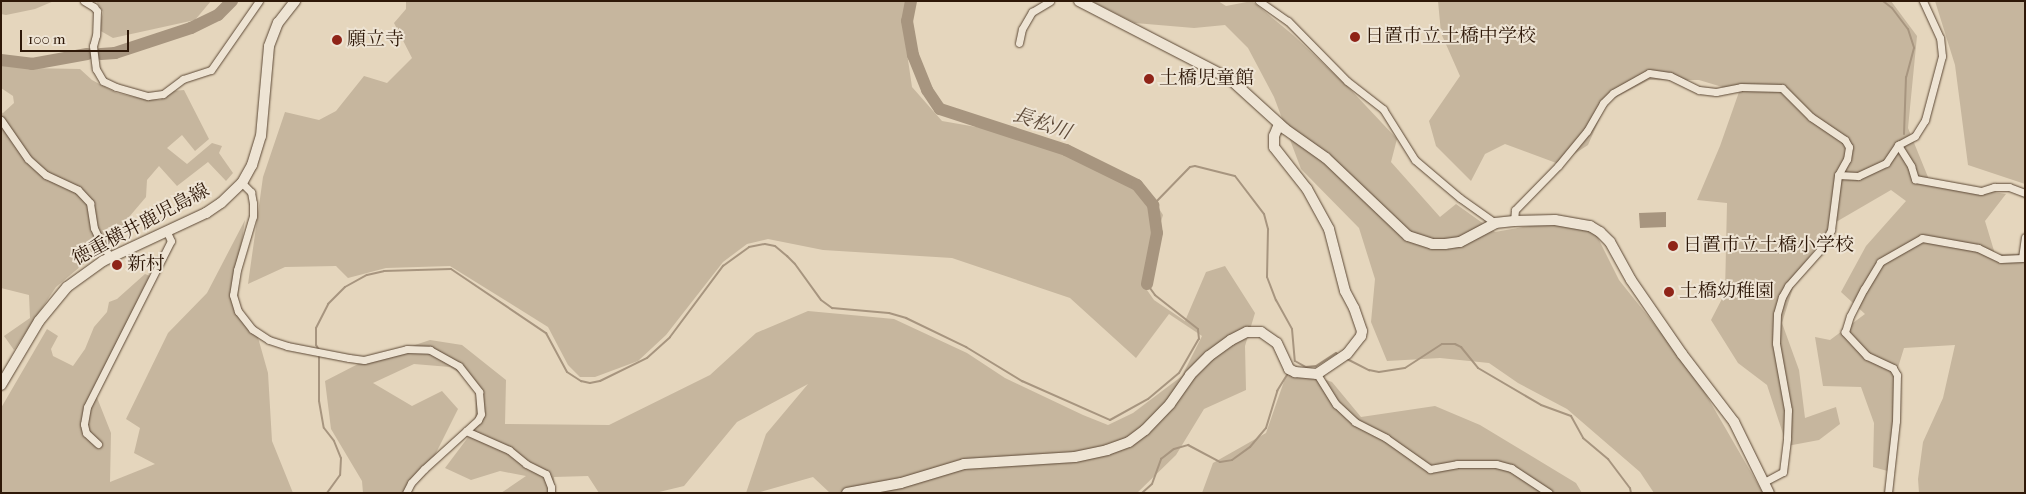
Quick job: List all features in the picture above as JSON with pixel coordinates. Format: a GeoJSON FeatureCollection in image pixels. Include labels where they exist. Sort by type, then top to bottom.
{"type":"FeatureCollection","features":[{"type":"Feature","properties":{"kind":"street"},"geometry":{"type":"LineString","coordinates":[[84,1],[97,11],[96,35],[93,46],[96,70],[103,81],[116,88],[148,96],[163,94],[182,79],[211,70],[259,1]]}},
{"type":"Feature","properties":{"kind":"street","name":"徳重横井鹿児島線"},"geometry":{"type":"LineString","coordinates":[[1,385],[50,305],[88,270],[214,208],[242,183],[252,165],[261,136],[269,46],[278,23],[295,1]]}},
{"type":"Feature","properties":{"kind":"street"},"geometry":{"type":"LineString","coordinates":[[1019,43],[1022,28],[1032,12],[1050,1]]}},
{"type":"Feature","properties":{"kind":"street"},"geometry":{"type":"LineString","coordinates":[[1079,1],[1230,79],[1279,124],[1326,158],[1408,236],[1432,244],[1460,242],[1495,223],[1514,220],[1555,220],[1590,226],[1600,232],[1610,242],[1631,280],[1682,354],[1734,422],[1769,493]]}},
{"type":"Feature","properties":{"kind":"street"},"geometry":{"type":"LineString","coordinates":[[1838,175],[1858,176],[1886,163],[1898,145],[1914,136],[1925,120],[1942,56],[1940,38],[1923,1]]}},
{"type":"Feature","properties":{"kind":"street"},"geometry":{"type":"LineString","coordinates":[[1263,2],[1288,21],[1347,81],[1384,109],[1414,160],[1460,198],[1495,223]]}},
{"type":"Feature","properties":{"kind":"street"},"geometry":{"type":"LineString","coordinates":[[1514,220],[1515,210],[1558,166],[1586,130],[1603,103],[1613,93],[1649,73],[1670,76],[1699,90],[1716,92],[1741,87],[1782,88],[1811,117],[1845,140],[1849,147],[1847,159],[1838,175],[1835,213],[1831,230],[1820,250],[1788,286],[1777,314],[1776,343],[1788,410],[1787,438],[1783,472],[1764,482]]}},
{"type":"Feature","properties":{"kind":"street"},"geometry":{"type":"LineString","coordinates":[[1,120],[28,159],[46,175],[78,190],[90,203],[94,228],[111,258]]}},
{"type":"Feature","properties":{"kind":"street"},"geometry":{"type":"LineString","coordinates":[[847,493],[901,483],[964,464],[1076,457],[1129,442],[1145,430],[1170,404],[1190,375],[1209,356],[1231,340],[1247,332],[1261,332],[1277,343],[1289,369],[1308,375],[1317,374],[1347,354],[1361,336],[1362,331],[1354,308],[1345,291],[1330,229],[1306,189],[1274,147],[1274,136],[1279,124]]}},
{"type":"Feature","properties":{"kind":"street"},"geometry":{"type":"LineString","coordinates":[[1898,145],[1911,166],[1915,179],[1981,191],[1994,187],[2009,187],[2025,193]]}},
{"type":"Feature","properties":{"kind":"street"},"geometry":{"type":"LineString","coordinates":[[242,183],[250,192],[253,209],[249,232],[236,270],[233,295],[236,306],[247,323],[262,337],[287,346],[364,360],[414,349],[430,350],[445,356],[468,375],[478,392],[481,414],[466,431],[424,469],[411,483],[406,493]]}},
{"type":"Feature","properties":{"kind":"street"},"geometry":{"type":"LineString","coordinates":[[98,444],[86,433],[84,424],[87,408],[171,241],[167,232]]}},
{"type":"Feature","properties":{"kind":"street"},"geometry":{"type":"LineString","coordinates":[[1888,493],[1896,421],[1897,375],[1893,368],[1866,356],[1845,332],[1850,316],[1864,289],[1880,262],[1922,238],[1978,248],[2000,259],[2022,258],[2025,237]]}},
{"type":"Feature","properties":{"kind":"street"},"geometry":{"type":"LineString","coordinates":[[1317,374],[1336,404],[1355,422],[1386,438],[1430,469],[1457,464],[1496,464],[1511,468],[1547,492]]}},
{"type":"Feature","properties":{"kind":"street"},"geometry":{"type":"LineString","coordinates":[[466,431],[508,450],[526,464],[546,474],[552,487],[551,493]]}},
{"type":"Feature","properties":{"kind":"shaded area"},"geometry":{"type":"Polygon","coordinates":[[[1,1],[54,1],[35,9],[6,15],[1,14],[1,1]]]}},
{"type":"Feature","properties":{"kind":"shaded area"},"geometry":{"type":"Polygon","coordinates":[[[96,1],[211,1],[195,20],[113,38],[99,30],[103,12],[96,1]]]}},
{"type":"Feature","properties":{"kind":"shaded area"},"geometry":{"type":"Polygon","coordinates":[[[406,1],[907,1],[902,19],[912,87],[942,121],[1028,136],[1145,186],[1163,215],[1142,283],[1154,300],[1185,321],[1206,272],[1225,266],[1255,313],[1245,346],[1246,390],[1204,409],[1176,455],[1137,493],[830,493],[813,477],[757,493],[746,493],[766,434],[808,384],[737,422],[684,486],[655,493],[599,493],[588,476],[554,477],[555,493],[501,493],[526,476],[500,471],[471,480],[445,468],[475,428],[476,384],[450,367],[414,364],[373,383],[412,406],[442,391],[458,409],[425,475],[406,493],[363,493],[362,481],[331,429],[325,381],[358,364],[430,340],[462,345],[506,380],[505,424],[609,425],[710,375],[756,333],[808,311],[894,319],[967,353],[1005,378],[1108,425],[1133,413],[1182,376],[1202,336],[1169,314],[1136,358],[1070,298],[952,258],[823,250],[768,239],[747,244],[723,262],[666,335],[638,361],[595,377],[580,377],[568,365],[548,327],[450,266],[386,268],[348,278],[336,266],[285,267],[248,284],[263,177],[285,112],[319,120],[336,111],[364,76],[387,83],[412,58],[394,23],[406,9],[406,1]]]}},
{"type":"Feature","properties":{"kind":"shaded area"},"geometry":{"type":"Polygon","coordinates":[[[1091,1],[1218,1],[1226,6],[1252,1],[1293,35],[1351,90],[1397,139],[1391,162],[1440,217],[1456,204],[1495,232],[1552,222],[1595,232],[1619,280],[1694,374],[1763,493],[1654,493],[1640,472],[1567,409],[1518,383],[1489,363],[1440,358],[1387,361],[1371,322],[1375,279],[1359,228],[1301,169],[1274,97],[1248,48],[1225,25],[1194,28],[1135,23],[1091,1]]]}},
{"type":"Feature","properties":{"kind":"shaded area"},"geometry":{"type":"Polygon","coordinates":[[[1438,1],[1891,1],[1917,36],[1908,128],[1930,182],[2006,194],[1985,221],[1995,254],[2025,254],[2025,493],[1919,493],[1918,479],[1923,442],[1943,398],[1955,345],[1904,348],[1896,374],[1895,473],[1873,467],[1874,423],[1861,387],[1823,386],[1815,337],[1830,340],[1865,314],[1841,292],[1866,246],[1906,201],[1891,190],[1836,222],[1798,272],[1782,323],[1799,370],[1805,418],[1836,407],[1840,424],[1819,440],[1787,446],[1767,385],[1738,363],[1711,320],[1725,293],[1727,203],[1697,200],[1720,146],[1739,92],[1699,80],[1649,80],[1607,102],[1588,145],[1559,164],[1505,144],[1485,154],[1471,181],[1436,146],[1429,121],[1460,76],[1441,33],[1438,1]]]}},
{"type":"Feature","properties":{"kind":"shaded area"},"geometry":{"type":"Polygon","coordinates":[[[1935,1],[2025,1],[2025,184],[1968,165],[1955,65],[1935,1]]]}},
{"type":"Feature","properties":{"kind":"shaded area"},"geometry":{"type":"Polygon","coordinates":[[[1,63],[27,68],[80,69],[92,80],[105,87],[117,93],[134,97],[160,100],[173,91],[184,90],[209,139],[195,151],[182,135],[167,148],[187,164],[212,143],[222,146],[219,153],[233,173],[226,181],[208,162],[177,186],[159,166],[147,180],[146,197],[129,217],[123,240],[81,266],[56,287],[14,350],[4,336],[30,318],[29,295],[1,288],[1,112],[3,113],[14,103],[13,96],[1,88],[1,63]]]}},
{"type":"Feature","properties":{"kind":"shaded area"},"geometry":{"type":"Polygon","coordinates":[[[1666,212],[1666,227],[1640,228],[1639,213],[1666,212]]]}},
{"type":"Feature","properties":{"kind":"shaded area"},"geometry":{"type":"Polygon","coordinates":[[[245,220],[240,255],[238,304],[257,334],[268,373],[272,441],[293,493],[1,493],[1,408],[47,329],[58,336],[51,349],[53,356],[73,366],[85,349],[94,327],[107,312],[109,302],[117,299],[145,274],[150,276],[94,390],[111,433],[110,482],[155,464],[134,453],[140,428],[126,419],[168,333],[207,293],[245,220]]]}},
{"type":"Feature","properties":{"kind":"shaded area"},"geometry":{"type":"Polygon","coordinates":[[[1289,367],[1332,382],[1361,417],[1435,406],[1480,425],[1576,483],[1582,493],[1202,493],[1213,463],[1266,433],[1289,367]]]}},
{"type":"Feature","properties":{"kind":"waterway"},"geometry":{"type":"LineString","coordinates":[[101,54],[115,53],[191,28],[218,15],[232,1]]}},
{"type":"Feature","properties":{"kind":"waterway","name":"長松川"},"geometry":{"type":"LineString","coordinates":[[911,1],[907,21],[913,55],[927,90],[940,109],[1066,150],[1137,185],[1153,205],[1157,233],[1147,284]]}},
{"type":"Feature","properties":{"kind":"waterway"},"geometry":{"type":"LineString","coordinates":[[1883,1],[1892,8],[1908,29],[1914,48],[1906,77],[1904,134]]}},
{"type":"Feature","properties":{"kind":"waterway"},"geometry":{"type":"LineString","coordinates":[[1,60],[32,64],[87,54]]}},
{"type":"Feature","properties":{"kind":"waterway"},"geometry":{"type":"LineString","coordinates":[[1153,205],[1190,167],[1195,166],[1235,176],[1264,214],[1268,229],[1267,277],[1276,300],[1292,329],[1295,361],[1306,367],[1316,366],[1336,353],[1338,355]]}},
{"type":"Feature","properties":{"kind":"waterway"},"geometry":{"type":"LineString","coordinates":[[319,350],[316,345],[316,328],[328,304],[345,287],[367,275],[384,271],[451,269],[546,333],[567,372],[581,381],[590,383],[600,381],[647,358],[670,337],[723,266],[749,247],[765,244],[775,246],[787,256],[821,300],[832,308],[889,313],[906,318],[966,347],[1022,381],[1110,420],[1148,399],[1179,373],[1199,339],[1198,329],[1155,295],[1147,284]]}},
{"type":"Feature","properties":{"kind":"waterway"},"geometry":{"type":"LineString","coordinates":[[1347,359],[1369,370],[1379,372],[1405,368],[1442,344],[1455,344],[1461,347],[1478,368],[1541,405],[1571,416],[1583,438],[1608,459],[1630,488],[1631,493]]}},
{"type":"Feature","properties":{"kind":"waterway"},"geometry":{"type":"LineString","coordinates":[[319,355],[319,401],[324,428],[334,441],[341,458],[340,475],[327,493]]}},
{"type":"Feature","properties":{"kind":"waterway"},"geometry":{"type":"LineString","coordinates":[[1142,493],[1152,484],[1161,459],[1174,449],[1188,445],[1220,462],[1232,460],[1250,447],[1266,428],[1277,391],[1289,372]]}},
{"type":"Feature","properties":{"kind":"place","name":"日置市立土橋中学校"},"geometry":{"type":"Point","coordinates":[1355,37]}},
{"type":"Feature","properties":{"kind":"place","name":"願立寺"},"geometry":{"type":"Point","coordinates":[337,40]}},
{"type":"Feature","properties":{"kind":"place","name":"土橋児童館"},"geometry":{"type":"Point","coordinates":[1149,79]}},
{"type":"Feature","properties":{"kind":"place","name":"日置市立土橋小学校"},"geometry":{"type":"Point","coordinates":[1673,246]}},
{"type":"Feature","properties":{"kind":"place","name":"新村"},"geometry":{"type":"Point","coordinates":[117,265]}},
{"type":"Feature","properties":{"kind":"place","name":"土橋幼稚園"},"geometry":{"type":"Point","coordinates":[1669,292]}}]}
